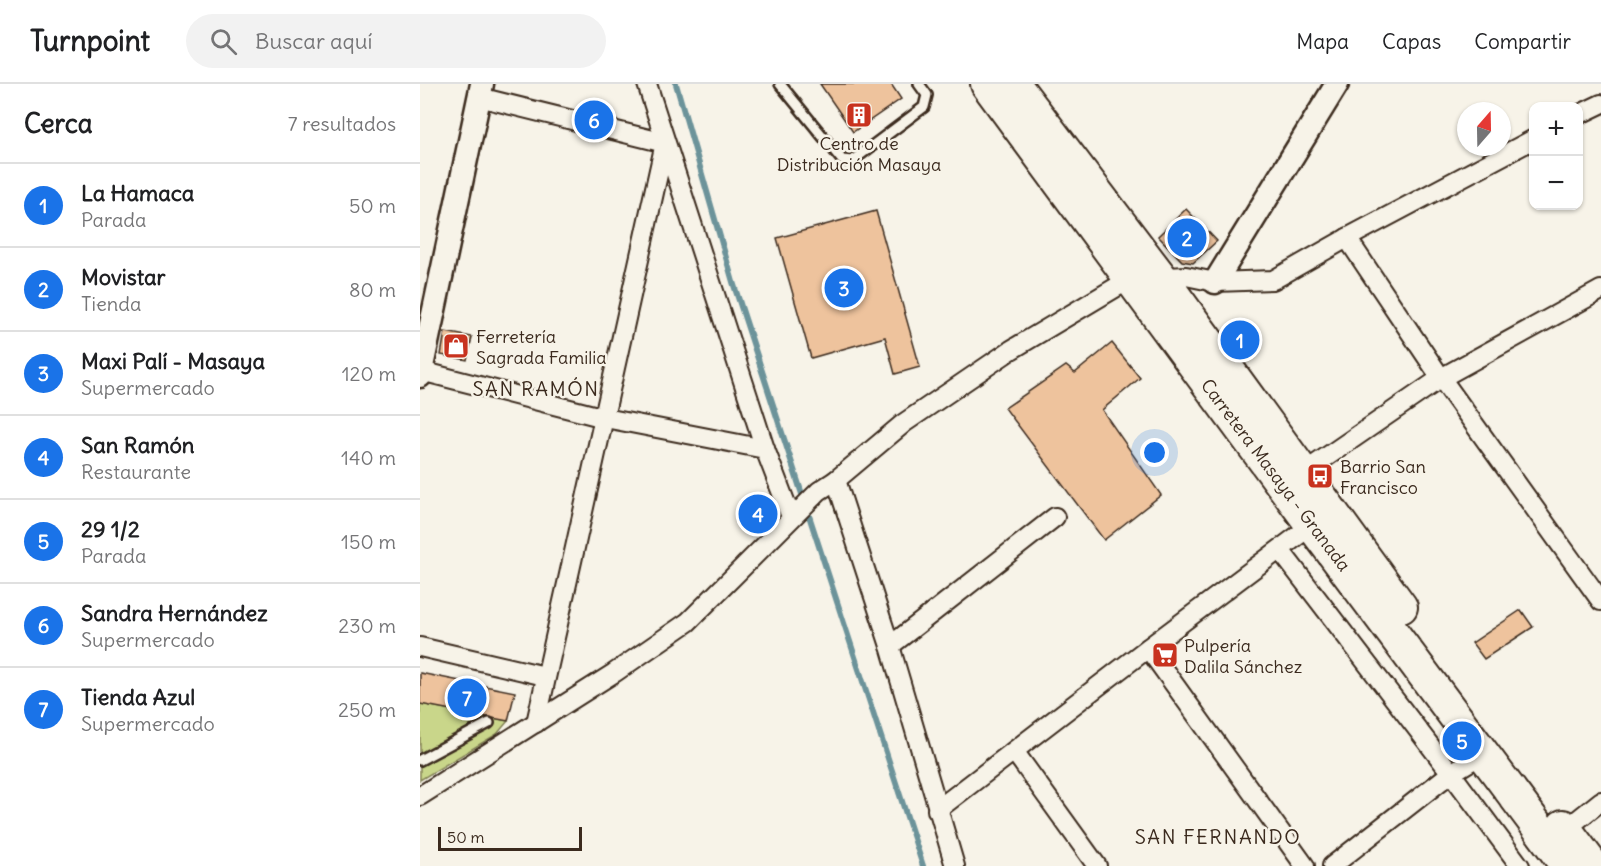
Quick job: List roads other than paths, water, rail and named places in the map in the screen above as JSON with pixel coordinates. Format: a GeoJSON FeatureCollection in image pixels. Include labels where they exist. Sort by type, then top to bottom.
{"type":"FeatureCollection","features":[{"type":"Feature","properties":{"kind":"highway","name":"Carretera Masaya - Granada"},"geometry":{"type":"LineString","coordinates":[[987,84],[1303,473],[1593,866]]}},
{"type":"Feature","properties":{"kind":"highway","name":"Carretera Masaya - Granada"},"geometry":{"type":"LineString","coordinates":[[1014,84],[1312,525],[1567,866]]}},
{"type":"Feature","properties":{"kind":"street"},"geometry":{"type":"LineString","coordinates":[[647,84],[765,449],[795,514]]}},
{"type":"Feature","properties":{"kind":"street"},"geometry":{"type":"LineString","coordinates":[[1215,282],[1337,84]]}},
{"type":"Feature","properties":{"kind":"street"},"geometry":{"type":"LineString","coordinates":[[665,143],[480,90],[421,373],[605,418],[765,449]]}},
{"type":"Feature","properties":{"kind":"street"},"geometry":{"type":"LineString","coordinates":[[1583,113],[1601,104]]}},
{"type":"Feature","properties":{"kind":"street"},"geometry":{"type":"LineString","coordinates":[[420,796],[536,723],[688,622],[819,491],[836,480],[904,423],[1011,350],[1145,277],[1186,276],[1215,282],[1273,280],[1529,141]]}},
{"type":"Feature","properties":{"kind":"street"},"geometry":{"type":"LineString","coordinates":[[536,723],[665,143]]}},
{"type":"Feature","properties":{"kind":"street"},"geometry":{"type":"LineString","coordinates":[[1347,238],[1442,378],[1601,601]]}},
{"type":"Feature","properties":{"kind":"street"},"geometry":{"type":"LineString","coordinates":[[1303,473],[1442,378],[1601,290]]}},
{"type":"Feature","properties":{"kind":"street"},"geometry":{"type":"LineString","coordinates":[[836,480],[891,646],[955,866]]}},
{"type":"Feature","properties":{"kind":"street"},"geometry":{"type":"LineString","coordinates":[[891,646],[1054,517]]}},
{"type":"Feature","properties":{"kind":"street"},"geometry":{"type":"LineString","coordinates":[[937,810],[1312,525]]}},
{"type":"Feature","properties":{"kind":"street"},"geometry":{"type":"LineString","coordinates":[[1280,550],[1451,772],[1520,866]]}},
{"type":"Feature","properties":{"kind":"street"},"geometry":{"type":"LineString","coordinates":[[420,647],[545,676]]}},
{"type":"Feature","properties":{"kind":"street"},"geometry":{"type":"LineString","coordinates":[[1148,648],[1305,866]]}},
{"type":"Feature","properties":{"kind":"street"},"geometry":{"type":"LineString","coordinates":[[1014,751],[1097,866]]}},
{"type":"Feature","properties":{"kind":"street"},"geometry":{"type":"LineString","coordinates":[[1332,866],[1451,772],[1484,753]]}},
{"type":"Feature","properties":{"kind":"street"},"geometry":{"type":"LineString","coordinates":[[1566,829],[1601,801]]}},
{"type":"Feature","properties":{"kind":"lane"},"geometry":{"type":"LineString","coordinates":[[780,84],[842,159],[847,162],[852,161],[924,107],[927,95],[919,84]]}},
{"type":"Feature","properties":{"kind":"lane"},"geometry":{"type":"LineString","coordinates":[[420,760],[489,723]]}},
{"type":"Feature","properties":{"kind":"waterway"},"geometry":{"type":"LineString","coordinates":[[676,84],[733,282],[923,866]]}},
{"type":"Feature","properties":{"kind":"place","name":"Centro de Distribución Masaya"},"geometry":{"type":"Point","coordinates":[859,115]}},
{"type":"Feature","properties":{"kind":"place","name":"Sandra Hernández"},"geometry":{"type":"Point","coordinates":[594,120]}},
{"type":"Feature","properties":{"kind":"place","name":"Movistar"},"geometry":{"type":"Point","coordinates":[1187,238]}},
{"type":"Feature","properties":{"kind":"place","name":"Maxi Palí - Masaya"},"geometry":{"type":"Point","coordinates":[844,288]}},
{"type":"Feature","properties":{"kind":"place","name":"La Hamaca"},"geometry":{"type":"Point","coordinates":[1240,340]}},
{"type":"Feature","properties":{"kind":"place","name":"Ferretería Sagrada Familia"},"geometry":{"type":"Point","coordinates":[456,346]}},
{"type":"Feature","properties":{"kind":"place","name":"Barrio San Francisco"},"geometry":{"type":"Point","coordinates":[1320,476]}},
{"type":"Feature","properties":{"kind":"place","name":"San Ramón"},"geometry":{"type":"Point","coordinates":[758,514]}},
{"type":"Feature","properties":{"kind":"place","name":"Pulpería Dalila Sánchez"},"geometry":{"type":"Point","coordinates":[1165,655]}},
{"type":"Feature","properties":{"kind":"place","name":"Tienda Azul"},"geometry":{"type":"Point","coordinates":[467,698]}},
{"type":"Feature","properties":{"kind":"place","name":"29 1/2"},"geometry":{"type":"Point","coordinates":[1462,741]}},
{"type":"Feature","properties":{"kind":"district","name":"SAN RAMÓN"},"geometry":{"type":"Point","coordinates":[536,388]}},
{"type":"Feature","properties":{"kind":"district","name":"SAN FERNANDO"},"geometry":{"type":"Point","coordinates":[1218,836]}}]}
